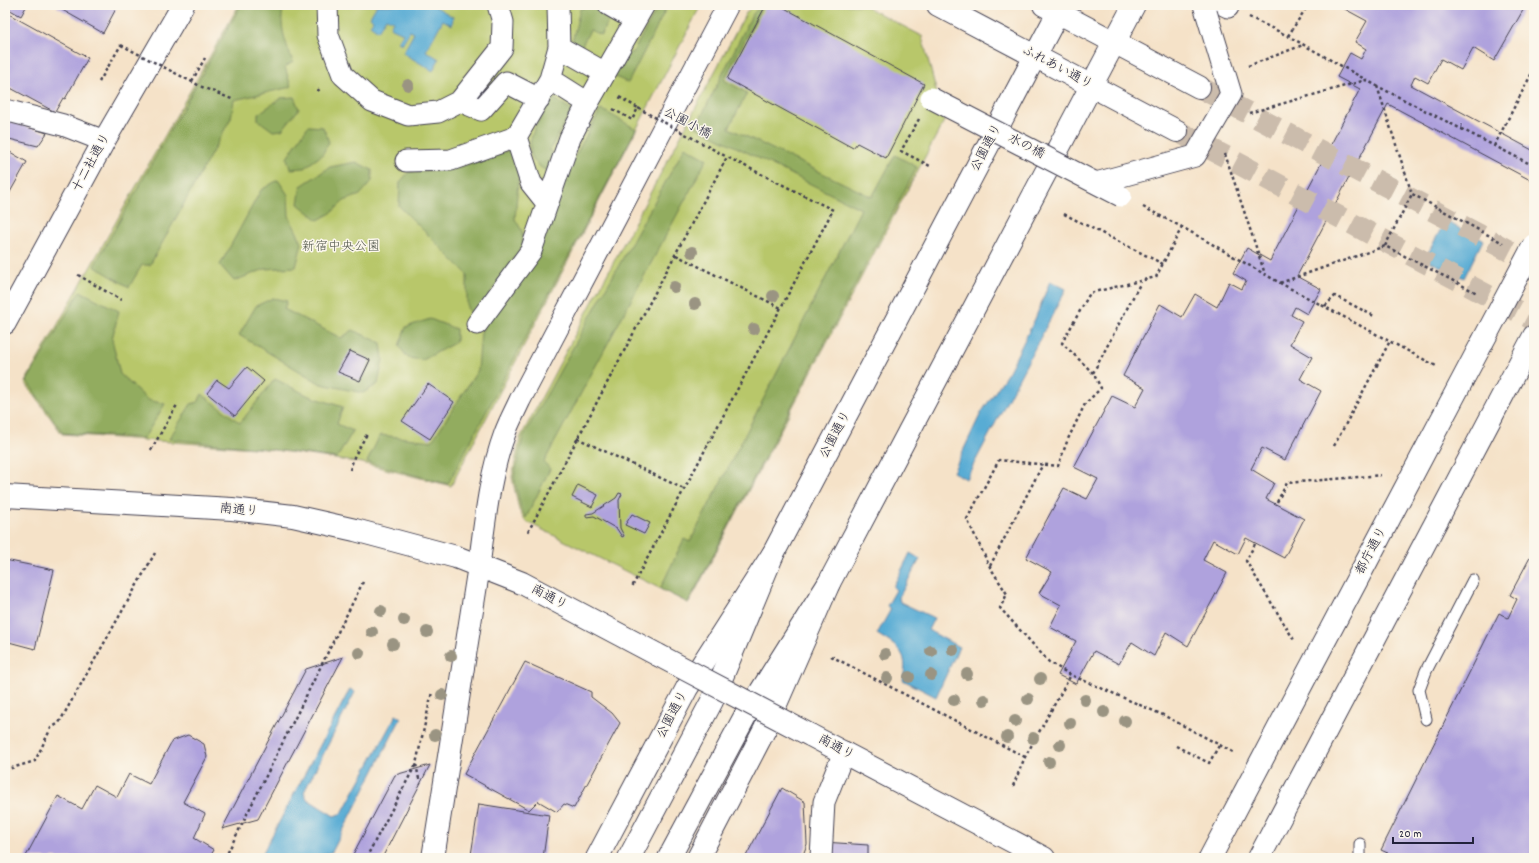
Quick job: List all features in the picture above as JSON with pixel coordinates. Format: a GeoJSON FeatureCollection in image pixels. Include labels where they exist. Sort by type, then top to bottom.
{"type":"FeatureCollection","features":[{"type":"Feature","properties":{"kind":"main road","name":"十二社通り"},"geometry":{"type":"LineString","coordinates":[[5,323],[104,141],[183,5]]}},
{"type":"Feature","properties":{"kind":"main road","name":"ふれあい通り"},"geometry":{"type":"LineString","coordinates":[[938,5],[1177,131]]}},
{"type":"Feature","properties":{"kind":"main road"},"geometry":{"type":"LineString","coordinates":[[698,858],[765,729],[829,583],[1134,5]]}},
{"type":"Feature","properties":{"kind":"main road"},"geometry":{"type":"LineString","coordinates":[[1055,8],[1114,42],[1199,87]]}},
{"type":"Feature","properties":{"kind":"main road","name":"公園通り"},"geometry":{"type":"LineString","coordinates":[[597,858],[687,688],[773,554],[1035,56],[1055,8]]}},
{"type":"Feature","properties":{"kind":"main road","name":"都庁通り"},"geometry":{"type":"LineString","coordinates":[[1210,858],[1534,245]]}},
{"type":"Feature","properties":{"kind":"main road"},"geometry":{"type":"LineString","coordinates":[[1259,858],[1534,336]]}},
{"type":"Feature","properties":{"kind":"main road","name":"南通り"},"geometry":{"type":"LineString","coordinates":[[5,496],[232,509],[292,516],[355,530],[456,557],[522,583],[1044,858]]}},
{"type":"Feature","properties":{"kind":"main road"},"geometry":{"type":"LineString","coordinates":[[630,858],[712,701],[773,554]]}},
{"type":"Feature","properties":{"kind":"main road"},"geometry":{"type":"LineString","coordinates":[[433,858],[479,566]]}},
{"type":"Feature","properties":{"kind":"main road"},"geometry":{"type":"LineString","coordinates":[[669,858],[744,718],[829,583]]}},
{"type":"Feature","properties":{"kind":"street"},"geometry":{"type":"LineString","coordinates":[[327,5],[328,34],[343,76],[372,101],[408,115],[438,112],[460,101],[502,48],[503,22],[498,5]]}},
{"type":"Feature","properties":{"kind":"street"},"geometry":{"type":"LineString","coordinates":[[406,160],[451,160],[516,137],[550,79],[559,47],[558,5]]}},
{"type":"Feature","properties":{"kind":"street"},"geometry":{"type":"LineString","coordinates":[[478,324],[530,251],[570,138],[588,103],[640,13],[609,5]]}},
{"type":"Feature","properties":{"kind":"street"},"geometry":{"type":"LineString","coordinates":[[479,566],[492,478],[505,433],[524,393],[728,5]]}},
{"type":"Feature","properties":{"kind":"street"},"geometry":{"type":"LineString","coordinates":[[1096,183],[1195,156],[1231,94],[1204,5]]}},
{"type":"Feature","properties":{"kind":"street"},"geometry":{"type":"LineString","coordinates":[[559,47],[606,73]]}},
{"type":"Feature","properties":{"kind":"street"},"geometry":{"type":"LineString","coordinates":[[550,79],[588,103]]}},
{"type":"Feature","properties":{"kind":"street"},"geometry":{"type":"LineString","coordinates":[[460,101],[482,110],[506,82],[539,99]]}},
{"type":"Feature","properties":{"kind":"street","name":"水の橋"},"geometry":{"type":"LineString","coordinates":[[931,98],[1121,196]]}},
{"type":"Feature","properties":{"kind":"street"},"geometry":{"type":"LineString","coordinates":[[5,110],[63,125],[104,141]]}},
{"type":"Feature","properties":{"kind":"street"},"geometry":{"type":"LineString","coordinates":[[516,137],[531,183],[547,203]]}},
{"type":"Feature","properties":{"kind":"street"},"geometry":{"type":"LineString","coordinates":[[821,858],[824,802],[844,752]]}},
{"type":"Feature","properties":{"kind":"lane"},"geometry":{"type":"LineString","coordinates":[[1426,719],[1419,690],[1426,671],[1473,580]]}},
{"type":"Feature","properties":{"kind":"lane"},"geometry":{"type":"LineString","coordinates":[[1360,844],[1360,858]]}},
{"type":"Feature","properties":{"kind":"path"},"geometry":{"type":"LineString","coordinates":[[1288,36],[1308,5]]}},
{"type":"Feature","properties":{"kind":"path"},"geometry":{"type":"LineString","coordinates":[[1226,6],[1288,36],[1377,86],[1534,166]]}},
{"type":"Feature","properties":{"kind":"path"},"geometry":{"type":"LineString","coordinates":[[1226,74],[1303,45]]}},
{"type":"Feature","properties":{"kind":"path"},"geometry":{"type":"LineString","coordinates":[[99,82],[121,46],[234,100]]}},
{"type":"Feature","properties":{"kind":"path"},"geometry":{"type":"LineString","coordinates":[[192,81],[205,58]]}},
{"type":"Feature","properties":{"kind":"path"},"geometry":{"type":"LineString","coordinates":[[1494,146],[1534,69]]}},
{"type":"Feature","properties":{"kind":"path"},"geometry":{"type":"LineString","coordinates":[[1265,274],[1214,123],[1366,80]]}},
{"type":"Feature","properties":{"kind":"path"},"geometry":{"type":"LineString","coordinates":[[1377,86],[1412,194],[1503,243]]}},
{"type":"Feature","properties":{"kind":"path"},"geometry":{"type":"LineString","coordinates":[[931,98],[901,151],[932,167]]}},
{"type":"Feature","properties":{"kind":"path","name":"公園小橋"},"geometry":{"type":"LineString","coordinates":[[638,108],[727,157],[833,210],[781,308]]}},
{"type":"Feature","properties":{"kind":"path"},"geometry":{"type":"LineString","coordinates":[[528,532],[727,157]]}},
{"type":"Feature","properties":{"kind":"path"},"geometry":{"type":"LineString","coordinates":[[1280,283],[1385,246],[1412,194]]}},
{"type":"Feature","properties":{"kind":"path"},"geometry":{"type":"LineString","coordinates":[[1121,196],[1182,227],[1280,283],[1438,367]]}},
{"type":"Feature","properties":{"kind":"path"},"geometry":{"type":"LineString","coordinates":[[1064,214],[1163,264]]}},
{"type":"Feature","properties":{"kind":"path"},"geometry":{"type":"LineString","coordinates":[[1182,227],[1156,277],[1141,282],[1090,292],[1062,343],[1093,373],[1101,388],[1085,404],[1068,439],[1058,466],[999,460],[967,519],[990,567],[1007,594],[1000,608],[1049,662],[1071,675],[1163,714],[1233,752]]}},
{"type":"Feature","properties":{"kind":"path"},"geometry":{"type":"LineString","coordinates":[[1385,246],[1477,293]]}},
{"type":"Feature","properties":{"kind":"path"},"geometry":{"type":"LineString","coordinates":[[632,587],[781,308],[676,254]]}},
{"type":"Feature","properties":{"kind":"path"},"geometry":{"type":"LineString","coordinates":[[78,275],[121,300]]}},
{"type":"Feature","properties":{"kind":"path"},"geometry":{"type":"LineString","coordinates":[[1093,373],[1141,282]]}},
{"type":"Feature","properties":{"kind":"path"},"geometry":{"type":"LineString","coordinates":[[1325,306],[1335,296],[1374,316]]}},
{"type":"Feature","properties":{"kind":"path"},"geometry":{"type":"LineString","coordinates":[[1334,446],[1390,341]]}},
{"type":"Feature","properties":{"kind":"path"},"geometry":{"type":"LineString","coordinates":[[151,450],[177,405]]}},
{"type":"Feature","properties":{"kind":"path"},"geometry":{"type":"LineString","coordinates":[[350,470],[354,457],[367,434]]}},
{"type":"Feature","properties":{"kind":"path"},"geometry":{"type":"LineString","coordinates":[[578,438],[684,489]]}},
{"type":"Feature","properties":{"kind":"path"},"geometry":{"type":"LineString","coordinates":[[990,567],[1043,464]]}},
{"type":"Feature","properties":{"kind":"path"},"geometry":{"type":"LineString","coordinates":[[1277,502],[1287,482],[1381,475]]}},
{"type":"Feature","properties":{"kind":"path"},"geometry":{"type":"LineString","coordinates":[[1255,544],[1246,561],[1294,640]]}},
{"type":"Feature","properties":{"kind":"path"},"geometry":{"type":"LineString","coordinates":[[5,770],[35,761],[51,728],[59,723],[155,553]]}},
{"type":"Feature","properties":{"kind":"path"},"geometry":{"type":"LineString","coordinates":[[225,858],[363,582]]}},
{"type":"Feature","properties":{"kind":"path"},"geometry":{"type":"LineString","coordinates":[[831,656],[1025,757]]}},
{"type":"Feature","properties":{"kind":"path"},"geometry":{"type":"LineString","coordinates":[[1013,786],[1025,757],[1071,675]]}},
{"type":"Feature","properties":{"kind":"path"},"geometry":{"type":"LineString","coordinates":[[1176,746],[1209,763],[1220,744]]}},
{"type":"Feature","properties":{"kind":"path"},"geometry":{"type":"LineString","coordinates":[[366,858],[416,764]]}},
{"type":"Feature","properties":{"kind":"green space","name":"新宿中央公園"},"geometry":{"type":"Polygon","coordinates":[[[239,5],[701,5],[451,486],[362,463],[268,449],[62,434],[25,382],[239,5]]]}},
{"type":"Feature","properties":{"kind":"green space"},"geometry":{"type":"Polygon","coordinates":[[[241,5],[284,5],[282,12],[282,27],[285,41],[293,62],[285,67],[291,87],[234,100],[231,118],[150,265],[142,265],[129,287],[94,266],[241,5]]]}},
{"type":"Feature","properties":{"kind":"green space"},"geometry":{"type":"Polygon","coordinates":[[[591,5],[611,16],[601,35],[590,30],[579,51],[571,47],[580,9],[591,5]]]}},
{"type":"Feature","properties":{"kind":"green space"},"geometry":{"type":"Polygon","coordinates":[[[659,5],[668,5],[628,83],[612,75],[627,54],[633,52],[659,5]]]}},
{"type":"Feature","properties":{"kind":"green space"},"geometry":{"type":"Polygon","coordinates":[[[753,5],[863,5],[922,36],[944,121],[689,603],[525,521],[519,510],[512,477],[520,438],[746,13],[753,5]]]}},
{"type":"Feature","properties":{"kind":"green space"},"geometry":{"type":"Polygon","coordinates":[[[761,5],[762,7],[724,80],[747,93],[729,128],[872,197],[895,155],[917,167],[688,603],[660,589],[684,539],[690,542],[861,209],[696,127],[752,15],[761,5]]]}},
{"type":"Feature","properties":{"kind":"green space"},"geometry":{"type":"Polygon","coordinates":[[[294,97],[299,109],[282,130],[273,131],[258,120],[258,114],[281,98],[294,97]]]}},
{"type":"Feature","properties":{"kind":"green space"},"geometry":{"type":"Polygon","coordinates":[[[553,98],[572,110],[549,151],[556,155],[546,171],[536,163],[531,155],[530,147],[534,129],[553,98]]]}},
{"type":"Feature","properties":{"kind":"green space"},"geometry":{"type":"Polygon","coordinates":[[[601,109],[636,129],[448,484],[367,462],[380,435],[432,441],[478,370],[481,332],[601,109]]]}},
{"type":"Feature","properties":{"kind":"green space"},"geometry":{"type":"Polygon","coordinates":[[[308,126],[323,127],[329,142],[322,155],[304,168],[290,169],[287,158],[308,126]]]}},
{"type":"Feature","properties":{"kind":"green space"},"geometry":{"type":"Polygon","coordinates":[[[685,147],[707,159],[544,462],[550,469],[526,518],[521,509],[514,477],[523,437],[685,147]]]}},
{"type":"Feature","properties":{"kind":"green space"},"geometry":{"type":"Polygon","coordinates":[[[510,150],[519,170],[515,219],[522,231],[523,246],[474,316],[467,308],[467,274],[399,206],[400,182],[409,172],[453,169],[510,150]]]}},
{"type":"Feature","properties":{"kind":"green space"},"geometry":{"type":"Polygon","coordinates":[[[356,162],[372,170],[372,181],[360,195],[344,201],[331,213],[318,220],[298,204],[301,186],[330,167],[356,162]]]}},
{"type":"Feature","properties":{"kind":"green space"},"geometry":{"type":"Polygon","coordinates":[[[278,180],[288,195],[289,216],[302,243],[296,267],[265,269],[234,281],[220,265],[261,190],[278,180]]]}},
{"type":"Feature","properties":{"kind":"green space"},"geometry":{"type":"Polygon","coordinates":[[[80,291],[119,311],[112,339],[120,374],[148,400],[165,404],[144,438],[63,433],[27,381],[80,291]]]}},
{"type":"Feature","properties":{"kind":"green space"},"geometry":{"type":"Polygon","coordinates":[[[273,298],[287,301],[284,309],[341,338],[353,330],[381,343],[383,359],[378,384],[363,393],[321,384],[239,335],[256,306],[273,298]]]}},
{"type":"Feature","properties":{"kind":"green space"},"geometry":{"type":"Polygon","coordinates":[[[430,319],[456,329],[456,342],[423,360],[408,358],[399,346],[406,327],[430,319]]]}},
{"type":"Feature","properties":{"kind":"green space"},"geometry":{"type":"Polygon","coordinates":[[[275,379],[309,396],[343,407],[337,424],[353,431],[337,458],[169,439],[191,404],[198,402],[202,394],[240,423],[275,379]]]}},
{"type":"Feature","properties":{"kind":"water"},"geometry":{"type":"Polygon","coordinates":[[[377,5],[433,5],[453,17],[452,25],[443,20],[426,51],[439,59],[433,71],[403,53],[414,33],[410,31],[402,44],[398,42],[403,33],[390,27],[393,21],[386,18],[378,31],[370,25],[373,20],[370,17],[377,5]]]}},
{"type":"Feature","properties":{"kind":"water"},"geometry":{"type":"Polygon","coordinates":[[[1445,221],[1483,240],[1464,278],[1425,259],[1445,221]]]}},
{"type":"Feature","properties":{"kind":"water"},"geometry":{"type":"Polygon","coordinates":[[[1050,281],[1066,289],[966,479],[953,472],[981,413],[1009,371],[1035,319],[1050,281]]]}},
{"type":"Feature","properties":{"kind":"water"},"geometry":{"type":"Polygon","coordinates":[[[910,553],[920,559],[899,597],[900,602],[934,618],[928,630],[959,647],[936,697],[903,680],[905,663],[903,657],[896,647],[877,634],[891,609],[887,606],[896,590],[893,587],[910,553]]]}},
{"type":"Feature","properties":{"kind":"water"},"geometry":{"type":"Polygon","coordinates":[[[350,689],[355,692],[304,792],[307,799],[334,816],[342,813],[396,715],[401,718],[332,852],[311,858],[260,858],[350,689]]]}},
{"type":"Feature","properties":{"kind":"building"},"geometry":{"type":"Polygon","coordinates":[[[5,5],[27,5],[21,16],[5,7],[5,5]]]}},
{"type":"Feature","properties":{"kind":"building"},"geometry":{"type":"Polygon","coordinates":[[[58,5],[118,5],[103,33],[57,7],[58,5]]]}},
{"type":"Feature","properties":{"kind":"building"},"geometry":{"type":"Polygon","coordinates":[[[766,5],[779,5],[924,84],[886,158],[857,143],[853,148],[727,79],[766,5]]]}},
{"type":"Feature","properties":{"kind":"building"},"geometry":{"type":"Polygon","coordinates":[[[1345,5],[1526,5],[1494,61],[1473,48],[1461,70],[1441,59],[1428,83],[1415,76],[1411,85],[1534,151],[1534,182],[1388,104],[1297,276],[1321,289],[1307,314],[1295,307],[1291,315],[1302,321],[1290,344],[1312,357],[1300,379],[1321,391],[1285,460],[1262,448],[1251,469],[1274,483],[1266,499],[1304,519],[1284,558],[1246,538],[1238,554],[1213,540],[1203,560],[1227,573],[1188,646],[1166,632],[1154,656],[1132,642],[1119,664],[1094,651],[1076,684],[1058,675],[1076,641],[1050,627],[1061,605],[1039,593],[1052,572],[1026,558],[1064,488],[1087,499],[1098,479],[1074,467],[1112,396],[1135,407],[1145,388],[1123,376],[1160,304],[1182,317],[1195,294],[1217,307],[1229,282],[1242,289],[1246,281],[1233,273],[1247,248],[1270,261],[1360,89],[1337,77],[1350,53],[1361,59],[1366,49],[1355,42],[1367,21],[1343,8],[1345,5]]]}},
{"type":"Feature","properties":{"kind":"building"},"geometry":{"type":"Polygon","coordinates":[[[5,12],[88,58],[65,99],[63,98],[55,112],[5,85],[5,12]]]}},
{"type":"Feature","properties":{"kind":"building"},"geometry":{"type":"Polygon","coordinates":[[[5,120],[47,133],[38,146],[5,138],[5,120]]]}},
{"type":"Feature","properties":{"kind":"building"},"geometry":{"type":"Polygon","coordinates":[[[5,149],[27,162],[5,201],[5,149]]]}},
{"type":"Feature","properties":{"kind":"building"},"geometry":{"type":"Polygon","coordinates":[[[350,351],[370,360],[360,381],[338,372],[350,351]]]}},
{"type":"Feature","properties":{"kind":"building"},"geometry":{"type":"Polygon","coordinates":[[[247,367],[264,381],[235,416],[207,393],[217,380],[229,388],[247,367]]]}},
{"type":"Feature","properties":{"kind":"building"},"geometry":{"type":"Polygon","coordinates":[[[428,384],[454,402],[430,439],[402,421],[428,384]]]}},
{"type":"Feature","properties":{"kind":"building"},"geometry":{"type":"Polygon","coordinates":[[[578,485],[598,495],[592,507],[572,497],[578,485]]]}},
{"type":"Feature","properties":{"kind":"building"},"geometry":{"type":"Polygon","coordinates":[[[619,493],[622,494],[619,500],[620,528],[624,536],[622,537],[617,529],[594,516],[586,517],[586,514],[593,513],[616,498],[619,493]]]}},
{"type":"Feature","properties":{"kind":"building"},"geometry":{"type":"Polygon","coordinates":[[[632,514],[650,523],[644,534],[625,525],[632,514]]]}},
{"type":"Feature","properties":{"kind":"building"},"geometry":{"type":"Polygon","coordinates":[[[1534,550],[1534,858],[1399,858],[1381,850],[1499,613],[1508,618],[1517,599],[1510,595],[1534,550]]]}},
{"type":"Feature","properties":{"kind":"building"},"geometry":{"type":"Polygon","coordinates":[[[5,560],[54,570],[35,649],[5,641],[5,560]]]}},
{"type":"Feature","properties":{"kind":"building"},"geometry":{"type":"Polygon","coordinates":[[[343,657],[258,819],[222,829],[306,669],[343,657]]]}},
{"type":"Feature","properties":{"kind":"building"},"geometry":{"type":"Polygon","coordinates":[[[525,662],[591,692],[591,697],[612,713],[620,723],[574,808],[564,804],[557,812],[538,801],[529,810],[464,774],[525,662]]]}},
{"type":"Feature","properties":{"kind":"building"},"geometry":{"type":"Polygon","coordinates":[[[188,735],[204,744],[207,757],[183,802],[205,814],[194,838],[214,850],[209,858],[25,858],[58,796],[82,809],[95,785],[117,797],[129,774],[149,784],[172,741],[188,735]]]}},
{"type":"Feature","properties":{"kind":"building"},"geometry":{"type":"Polygon","coordinates":[[[430,765],[382,858],[351,858],[395,775],[430,765]]]}},
{"type":"Feature","properties":{"kind":"building"},"geometry":{"type":"Polygon","coordinates":[[[782,788],[805,802],[807,844],[802,858],[745,858],[782,788]]]}},
{"type":"Feature","properties":{"kind":"building"},"geometry":{"type":"Polygon","coordinates":[[[479,804],[549,815],[543,858],[486,858],[471,855],[479,804]]]}},
{"type":"Feature","properties":{"kind":"building"},"geometry":{"type":"Polygon","coordinates":[[[823,842],[868,845],[868,858],[822,858],[823,842]]]}},
{"type":"Feature","properties":{"kind":"tunnel"},"geometry":{"type":"LineString","coordinates":[[1199,87],[1534,264]]}},
{"type":"Feature","properties":{"kind":"tunnel"},"geometry":{"type":"LineString","coordinates":[[1177,131],[1534,320]]}}]}
